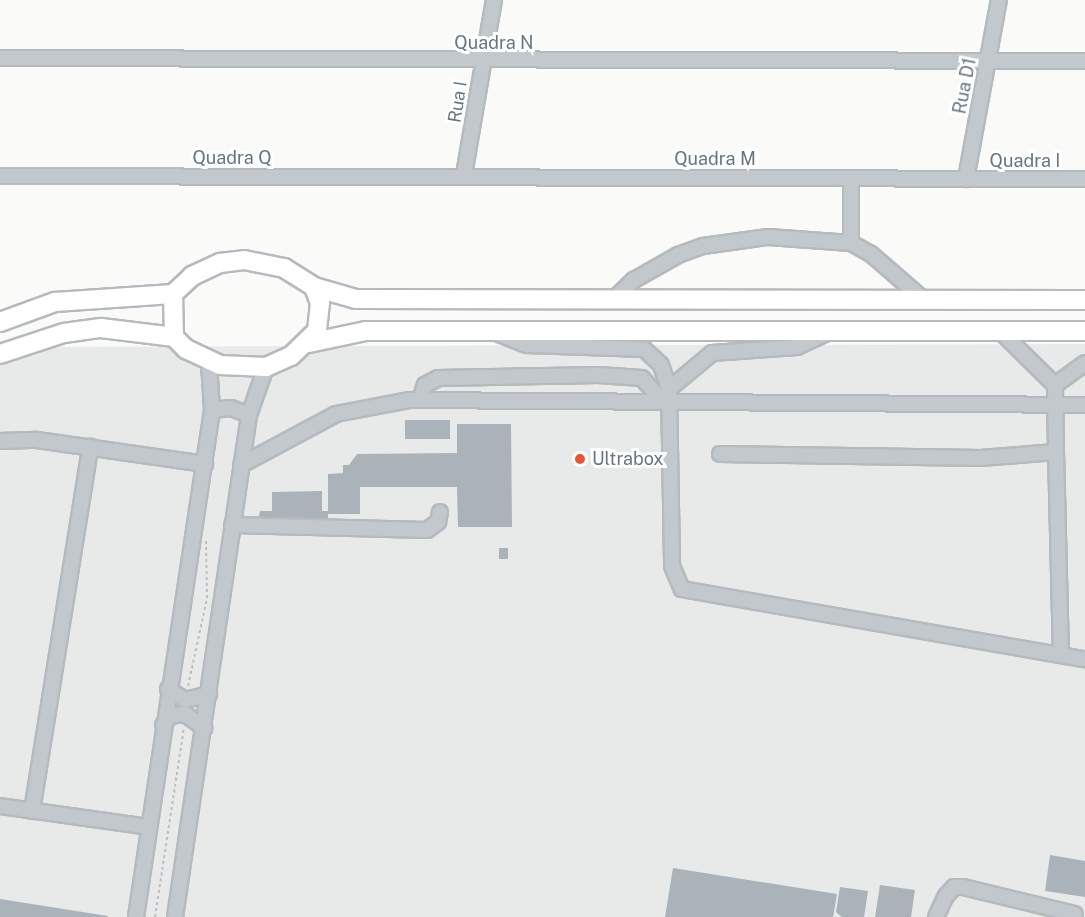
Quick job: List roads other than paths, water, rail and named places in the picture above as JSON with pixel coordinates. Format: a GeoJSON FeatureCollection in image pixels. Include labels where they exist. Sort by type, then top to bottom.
{"type":"FeatureCollection","features":[{"type":"Feature","properties":{"kind":"main road"},"geometry":{"type":"LineString","coordinates":[[0,321],[54,302],[173,294],[192,276],[220,263],[244,260],[284,268],[314,287],[356,299],[1085,300]]}},
{"type":"Feature","properties":{"kind":"main road"},"geometry":{"type":"LineString","coordinates":[[309,343],[320,318],[314,287]]}},
{"type":"Feature","properties":{"kind":"main road"},"geometry":{"type":"LineString","coordinates":[[173,294],[174,337]]}},
{"type":"Feature","properties":{"kind":"main road"},"geometry":{"type":"LineString","coordinates":[[0,354],[64,333],[101,328],[174,337],[209,362],[266,367],[309,343],[350,332],[492,330],[1085,331]]}},
{"type":"Feature","properties":{"kind":"street","name":"Rua I"},"geometry":{"type":"LineString","coordinates":[[464,175],[494,0]]}},
{"type":"Feature","properties":{"kind":"street","name":"Rua D1"},"geometry":{"type":"LineString","coordinates":[[966,179],[999,0]]}},
{"type":"Feature","properties":{"kind":"street","name":"Quadra N"},"geometry":{"type":"LineString","coordinates":[[0,58],[1085,61]]}},
{"type":"Feature","properties":{"kind":"street","name":"Quadra M"},"geometry":{"type":"LineString","coordinates":[[464,175],[966,179]]}},
{"type":"Feature","properties":{"kind":"street","name":"Quadra Q"},"geometry":{"type":"LineString","coordinates":[[0,176],[464,175]]}},
{"type":"Feature","properties":{"kind":"street"},"geometry":{"type":"LineString","coordinates":[[851,178],[851,243]]}},
{"type":"Feature","properties":{"kind":"street","name":"Quadra I"},"geometry":{"type":"LineString","coordinates":[[966,179],[1085,179]]}},
{"type":"Feature","properties":{"kind":"street"},"geometry":{"type":"LineString","coordinates":[[614,299],[656,266],[703,246],[768,237],[851,243],[871,254],[923,299]]}},
{"type":"Feature","properties":{"kind":"street"},"geometry":{"type":"LineString","coordinates":[[492,330],[527,345],[644,349],[661,364],[666,396],[672,567],[682,589],[1085,659]]}},
{"type":"Feature","properties":{"kind":"street"},"geometry":{"type":"LineString","coordinates":[[666,396],[712,353],[797,347],[831,331]]}},
{"type":"Feature","properties":{"kind":"street"},"geometry":{"type":"LineString","coordinates":[[1000,331],[1055,385],[1061,655]]}},
{"type":"Feature","properties":{"kind":"street"},"geometry":{"type":"LineString","coordinates":[[136,917],[168,689],[205,464],[212,410],[209,362]]}},
{"type":"Feature","properties":{"kind":"street"},"geometry":{"type":"LineString","coordinates":[[1055,385],[1085,363]]}},
{"type":"Feature","properties":{"kind":"street"},"geometry":{"type":"LineString","coordinates":[[175,917],[249,415],[266,367]]}},
{"type":"Feature","properties":{"kind":"street"},"geometry":{"type":"LineString","coordinates":[[420,400],[425,385],[438,378],[598,375],[642,378],[666,396]]}},
{"type":"Feature","properties":{"kind":"street"},"geometry":{"type":"LineString","coordinates":[[241,465],[336,414],[420,400],[666,396],[1085,405]]}},
{"type":"Feature","properties":{"kind":"street"},"geometry":{"type":"LineString","coordinates":[[212,410],[231,408],[249,415]]}},
{"type":"Feature","properties":{"kind":"street"},"geometry":{"type":"LineString","coordinates":[[0,441],[38,440],[205,464]]}},
{"type":"Feature","properties":{"kind":"street"},"geometry":{"type":"LineString","coordinates":[[32,812],[90,447]]}},
{"type":"Feature","properties":{"kind":"street"},"geometry":{"type":"LineString","coordinates":[[720,454],[981,458],[1056,452]]}},
{"type":"Feature","properties":{"kind":"street"},"geometry":{"type":"LineString","coordinates":[[232,525],[427,530],[438,522],[440,512]]}},
{"type":"Feature","properties":{"kind":"street"},"geometry":{"type":"LineString","coordinates":[[168,689],[185,700],[209,694]]}},
{"type":"Feature","properties":{"kind":"street"},"geometry":{"type":"LineString","coordinates":[[163,725],[170,716],[185,714],[204,728]]}},
{"type":"Feature","properties":{"kind":"street"},"geometry":{"type":"LineString","coordinates":[[0,807],[149,827]]}},
{"type":"Feature","properties":{"kind":"street"},"geometry":{"type":"LineString","coordinates":[[936,917],[945,896],[954,887],[963,887],[1075,914]]}},
{"type":"Feature","properties":{"kind":"place","name":"Ultrabox"},"geometry":{"type":"Point","coordinates":[580,459]}}]}
